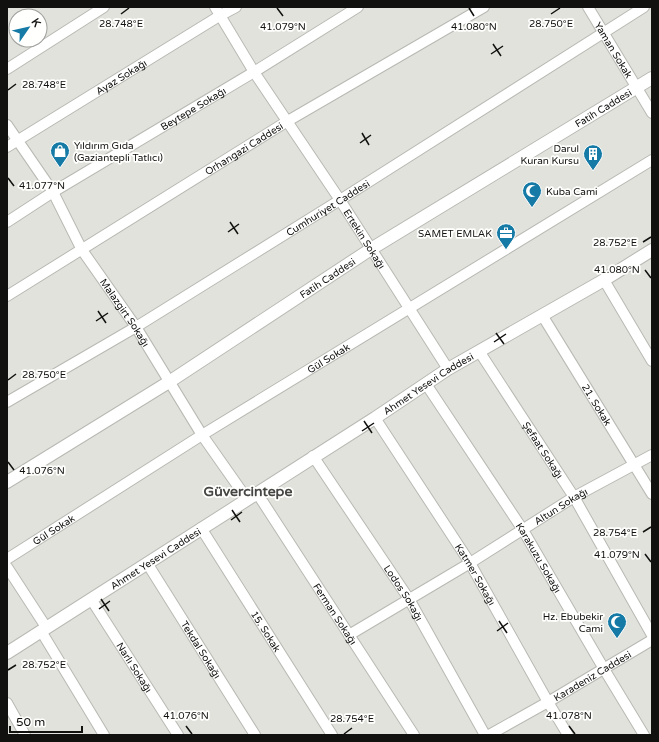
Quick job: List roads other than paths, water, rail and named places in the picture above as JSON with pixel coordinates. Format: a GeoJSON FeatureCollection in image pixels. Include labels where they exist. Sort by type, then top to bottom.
{"type":"FeatureCollection","features":[{"type":"Feature","properties":{"kind":"main road","name":"Fatih Caddesi"},"geometry":{"type":"LineString","coordinates":[[7,482],[169,382],[371,249],[652,78]]}},
{"type":"Feature","properties":{"kind":"main road","name":"Ahmet Yesevi Caddesi"},"geometry":{"type":"LineString","coordinates":[[7,653],[448,370],[604,280],[652,250]]}},
{"type":"Feature","properties":{"kind":"street"},"geometry":{"type":"LineString","coordinates":[[7,69],[104,7]]}},
{"type":"Feature","properties":{"kind":"street","name":"Ayaz Sokağı"},"geometry":{"type":"LineString","coordinates":[[7,147],[218,11],[236,7]]}},
{"type":"Feature","properties":{"kind":"street","name":"Beytepe Sokağı"},"geometry":{"type":"LineString","coordinates":[[7,222],[53,192],[254,72],[358,7]]}},
{"type":"Feature","properties":{"kind":"street","name":"Orhangazi Caddesi"},"geometry":{"type":"LineString","coordinates":[[7,296],[286,122],[484,7]]}},
{"type":"Feature","properties":{"kind":"street","name":"Yaman Sokak"},"geometry":{"type":"LineString","coordinates":[[588,7],[602,33],[652,113]]}},
{"type":"Feature","properties":{"kind":"street","name":"Cumhuriyet Caddesi"},"geometry":{"type":"LineString","coordinates":[[7,402],[136,327],[340,200],[644,7]]}},
{"type":"Feature","properties":{"kind":"street","name":"Ertekin Sokağı"},"geometry":{"type":"LineString","coordinates":[[218,11],[286,122],[340,200],[448,370]]}},
{"type":"Feature","properties":{"kind":"street","name":"Malazgirt Sokağı"},"geometry":{"type":"LineString","coordinates":[[7,125],[53,192],[82,250],[136,327],[202,435],[252,496]]}},
{"type":"Feature","properties":{"kind":"street","name":"Gül Sokak"},"geometry":{"type":"LineString","coordinates":[[7,559],[202,435],[652,160]]}},
{"type":"Feature","properties":{"kind":"street"},"geometry":{"type":"LineString","coordinates":[[604,280],[652,361]]}},
{"type":"Feature","properties":{"kind":"street","name":"21. Sokak"},"geometry":{"type":"LineString","coordinates":[[542,315],[652,494]]}},
{"type":"Feature","properties":{"kind":"street","name":"Şefaat Sokağı"},"geometry":{"type":"LineString","coordinates":[[479,351],[574,497],[652,635]]}},
{"type":"Feature","properties":{"kind":"street","name":"Karakuzu Sokağı"},"geometry":{"type":"LineString","coordinates":[[426,384],[523,530],[644,735]]}},
{"type":"Feature","properties":{"kind":"street","name":"Katmer Sokağı"},"geometry":{"type":"LineString","coordinates":[[375,418],[470,563],[568,735]]}},
{"type":"Feature","properties":{"kind":"street","name":"Altun Sokağı"},"geometry":{"type":"LineString","coordinates":[[350,636],[470,563],[574,497],[652,455]]}},
{"type":"Feature","properties":{"kind":"street","name":"Lodos Sokağı"},"geometry":{"type":"LineString","coordinates":[[313,456],[409,599],[485,735]]}},
{"type":"Feature","properties":{"kind":"street","name":"Ferman Sokağı"},"geometry":{"type":"LineString","coordinates":[[252,496],[350,636],[414,735]]}},
{"type":"Feature","properties":{"kind":"street","name":"15. Sokak"},"geometry":{"type":"LineString","coordinates":[[201,528],[332,735]]}},
{"type":"Feature","properties":{"kind":"street","name":"Tekdal Sokağı"},"geometry":{"type":"LineString","coordinates":[[147,563],[256,735]]}},
{"type":"Feature","properties":{"kind":"street"},"geometry":{"type":"LineString","coordinates":[[7,567],[104,735]]}},
{"type":"Feature","properties":{"kind":"street","name":"Narlı Sokağı"},"geometry":{"type":"LineString","coordinates":[[91,598],[178,735]]}},
{"type":"Feature","properties":{"kind":"street","name":"Karadeniz Caddesi"},"geometry":{"type":"LineString","coordinates":[[489,735],[652,640]]}},
{"type":"Feature","properties":{"kind":"street"},"geometry":{"type":"LineString","coordinates":[[7,702],[25,735]]}},
{"type":"Feature","properties":{"kind":"place","name":"Yıldırım Gıda (Gaziantepli Tatlıcı)"},"geometry":{"type":"Point","coordinates":[60,168]}},
{"type":"Feature","properties":{"kind":"place","name":"Darul Kuran Kursu"},"geometry":{"type":"Point","coordinates":[593,171]}},
{"type":"Feature","properties":{"kind":"place","name":"Kuba Cami"},"geometry":{"type":"Point","coordinates":[532,208]}},
{"type":"Feature","properties":{"kind":"place","name":"SAMET EMLAK"},"geometry":{"type":"Point","coordinates":[506,250]}},
{"type":"Feature","properties":{"kind":"place","name":"Hz. Ebubekir Cami"},"geometry":{"type":"Point","coordinates":[617,639]}},
{"type":"Feature","properties":{"kind":"district","name":"Güvercintepe"},"geometry":{"type":"Point","coordinates":[248,491]}}]}
